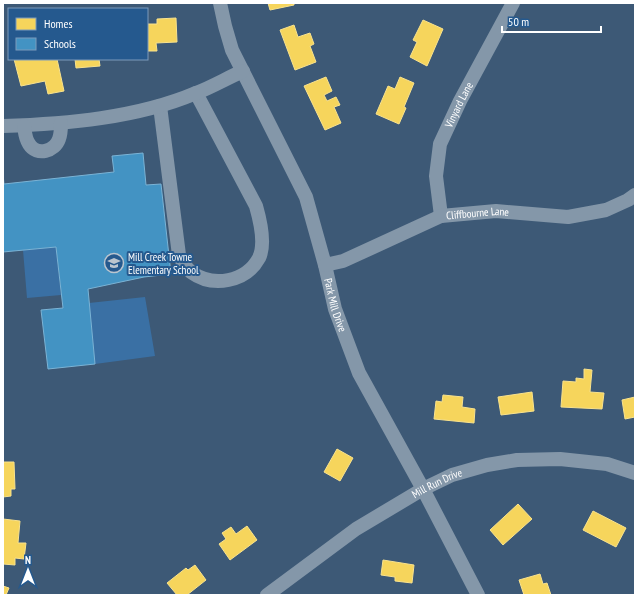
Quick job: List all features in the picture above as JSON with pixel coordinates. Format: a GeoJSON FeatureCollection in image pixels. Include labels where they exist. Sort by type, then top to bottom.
{"type":"FeatureCollection","features":[{"type":"Feature","properties":{"kind":"street","name":"Park Mill Drive"},"geometry":{"type":"LineString","coordinates":[[220,3],[224,26],[232,50],[306,197],[336,309],[359,373],[423,489],[478,595]]}},
{"type":"Feature","properties":{"kind":"street","name":"Vinyard Lane"},"geometry":{"type":"LineString","coordinates":[[441,216],[436,176],[440,144],[460,100],[512,3]]}},
{"type":"Feature","properties":{"kind":"street"},"geometry":{"type":"LineString","coordinates":[[3,126],[61,123],[110,116],[160,106],[196,94],[242,71]]}},
{"type":"Feature","properties":{"kind":"street"},"geometry":{"type":"LineString","coordinates":[[160,106],[179,255],[191,272],[217,282],[229,281],[250,269],[260,257],[262,241],[261,222],[256,206],[196,94]]}},
{"type":"Feature","properties":{"kind":"street"},"geometry":{"type":"LineString","coordinates":[[24,126],[26,138],[30,146],[36,151],[46,152],[55,147],[60,138],[61,123]]}},
{"type":"Feature","properties":{"kind":"street","name":"Cliffbourne Lane"},"geometry":{"type":"LineString","coordinates":[[325,265],[343,261],[441,216],[496,211],[568,217],[606,210],[635,196]]}},
{"type":"Feature","properties":{"kind":"street","name":"Mill Run Drive"},"geometry":{"type":"LineString","coordinates":[[267,595],[356,529],[423,489],[452,475],[487,465],[517,460],[560,459],[607,464],[635,473]]}},
{"type":"Feature","properties":{"kind":"shaded area"},"geometry":{"type":"Polygon","coordinates":[[[56,247],[61,295],[27,298],[23,250],[56,247]]]}},
{"type":"Feature","properties":{"kind":"shaded area"},"geometry":{"type":"Polygon","coordinates":[[[145,297],[155,356],[95,364],[89,303],[145,297]]]}},
{"type":"Feature","properties":{"kind":"building: Homes"},"geometry":{"type":"Polygon","coordinates":[[[268,3],[294,3],[294,5],[270,10],[268,3]]]}},
{"type":"Feature","properties":{"kind":"building: Homes"},"geometry":{"type":"Polygon","coordinates":[[[176,18],[177,42],[156,43],[157,51],[148,51],[148,24],[157,24],[157,19],[176,18]]]}},
{"type":"Feature","properties":{"kind":"building: Homes"},"geometry":{"type":"Polygon","coordinates":[[[423,20],[443,29],[427,66],[410,57],[417,42],[413,40],[423,20]]]}},
{"type":"Feature","properties":{"kind":"building: Homes"},"geometry":{"type":"Polygon","coordinates":[[[294,25],[298,37],[310,33],[314,44],[310,46],[316,62],[295,70],[280,30],[294,25]]]}},
{"type":"Feature","properties":{"kind":"building: Homes"},"geometry":{"type":"Polygon","coordinates":[[[14,60],[57,60],[64,91],[48,94],[45,81],[21,86],[14,60]]]}},
{"type":"Feature","properties":{"kind":"building: Homes"},"geometry":{"type":"Polygon","coordinates":[[[75,60],[99,60],[100,66],[76,68],[75,60]]]}},
{"type":"Feature","properties":{"kind":"building: Homes"},"geometry":{"type":"Polygon","coordinates":[[[326,77],[332,91],[324,95],[327,101],[336,97],[340,105],[334,107],[341,123],[325,130],[304,86],[326,77]]]}},
{"type":"Feature","properties":{"kind":"building: Homes"},"geometry":{"type":"Polygon","coordinates":[[[400,77],[414,83],[399,124],[376,114],[388,86],[395,89],[400,77]]]}},
{"type":"Feature","properties":{"kind":"building: Homes"},"geometry":{"type":"Polygon","coordinates":[[[584,369],[592,370],[590,392],[604,393],[602,409],[561,407],[563,381],[576,382],[576,378],[584,379],[584,369]]]}},
{"type":"Feature","properties":{"kind":"building: Homes"},"geometry":{"type":"Polygon","coordinates":[[[532,392],[534,411],[501,415],[498,397],[532,392]]]}},
{"type":"Feature","properties":{"kind":"building: Homes"},"geometry":{"type":"Polygon","coordinates":[[[443,395],[463,397],[462,407],[475,409],[474,423],[434,419],[436,401],[442,402],[443,395]]]}},
{"type":"Feature","properties":{"kind":"building: Homes"},"geometry":{"type":"Polygon","coordinates":[[[635,397],[635,417],[625,419],[622,400],[635,397]]]}},
{"type":"Feature","properties":{"kind":"building: Homes"},"geometry":{"type":"Polygon","coordinates":[[[337,449],[353,458],[340,481],[324,472],[337,449]]]}},
{"type":"Feature","properties":{"kind":"building: Homes"},"geometry":{"type":"Polygon","coordinates":[[[3,462],[14,462],[15,489],[11,489],[11,496],[3,497],[3,462]]]}},
{"type":"Feature","properties":{"kind":"building: Homes"},"geometry":{"type":"Polygon","coordinates":[[[518,504],[532,519],[503,545],[490,530],[518,504]]]}},
{"type":"Feature","properties":{"kind":"building: Homes"},"geometry":{"type":"Polygon","coordinates":[[[593,511],[626,528],[616,547],[583,530],[593,511]]]}},
{"type":"Feature","properties":{"kind":"building: Homes"},"geometry":{"type":"Polygon","coordinates":[[[3,519],[20,521],[18,543],[26,543],[24,559],[15,558],[15,565],[3,564],[3,519]]]}},
{"type":"Feature","properties":{"kind":"building: Homes"},"geometry":{"type":"Polygon","coordinates":[[[247,526],[257,540],[230,560],[219,544],[226,539],[222,533],[231,527],[236,534],[247,526]]]}},
{"type":"Feature","properties":{"kind":"building: Homes"},"geometry":{"type":"Polygon","coordinates":[[[383,560],[414,565],[412,583],[395,581],[395,577],[381,575],[383,560]]]}},
{"type":"Feature","properties":{"kind":"building: Homes"},"geometry":{"type":"Polygon","coordinates":[[[195,565],[206,580],[187,595],[177,595],[167,583],[186,568],[188,570],[195,565]]]}},
{"type":"Feature","properties":{"kind":"building: Homes"},"geometry":{"type":"Polygon","coordinates":[[[540,574],[543,584],[547,583],[551,595],[524,595],[519,580],[540,574]]]}},
{"type":"Feature","properties":{"kind":"building: Homes"},"geometry":{"type":"Polygon","coordinates":[[[3,586],[9,588],[6,595],[3,595],[3,586]]]}},
{"type":"Feature","properties":{"kind":"building: Schools","name":"Mill Creek Towne Elementary School"},"geometry":{"type":"Polygon","coordinates":[[[143,153],[146,185],[161,184],[171,274],[144,277],[88,289],[95,364],[48,369],[41,310],[63,308],[56,247],[3,252],[3,174],[4,184],[114,172],[112,156],[143,153]]]}},
{"type":"Feature","properties":{"kind":"place","name":"Mill Creek Towne Elementary School"},"geometry":{"type":"Point","coordinates":[114,263]}}]}
